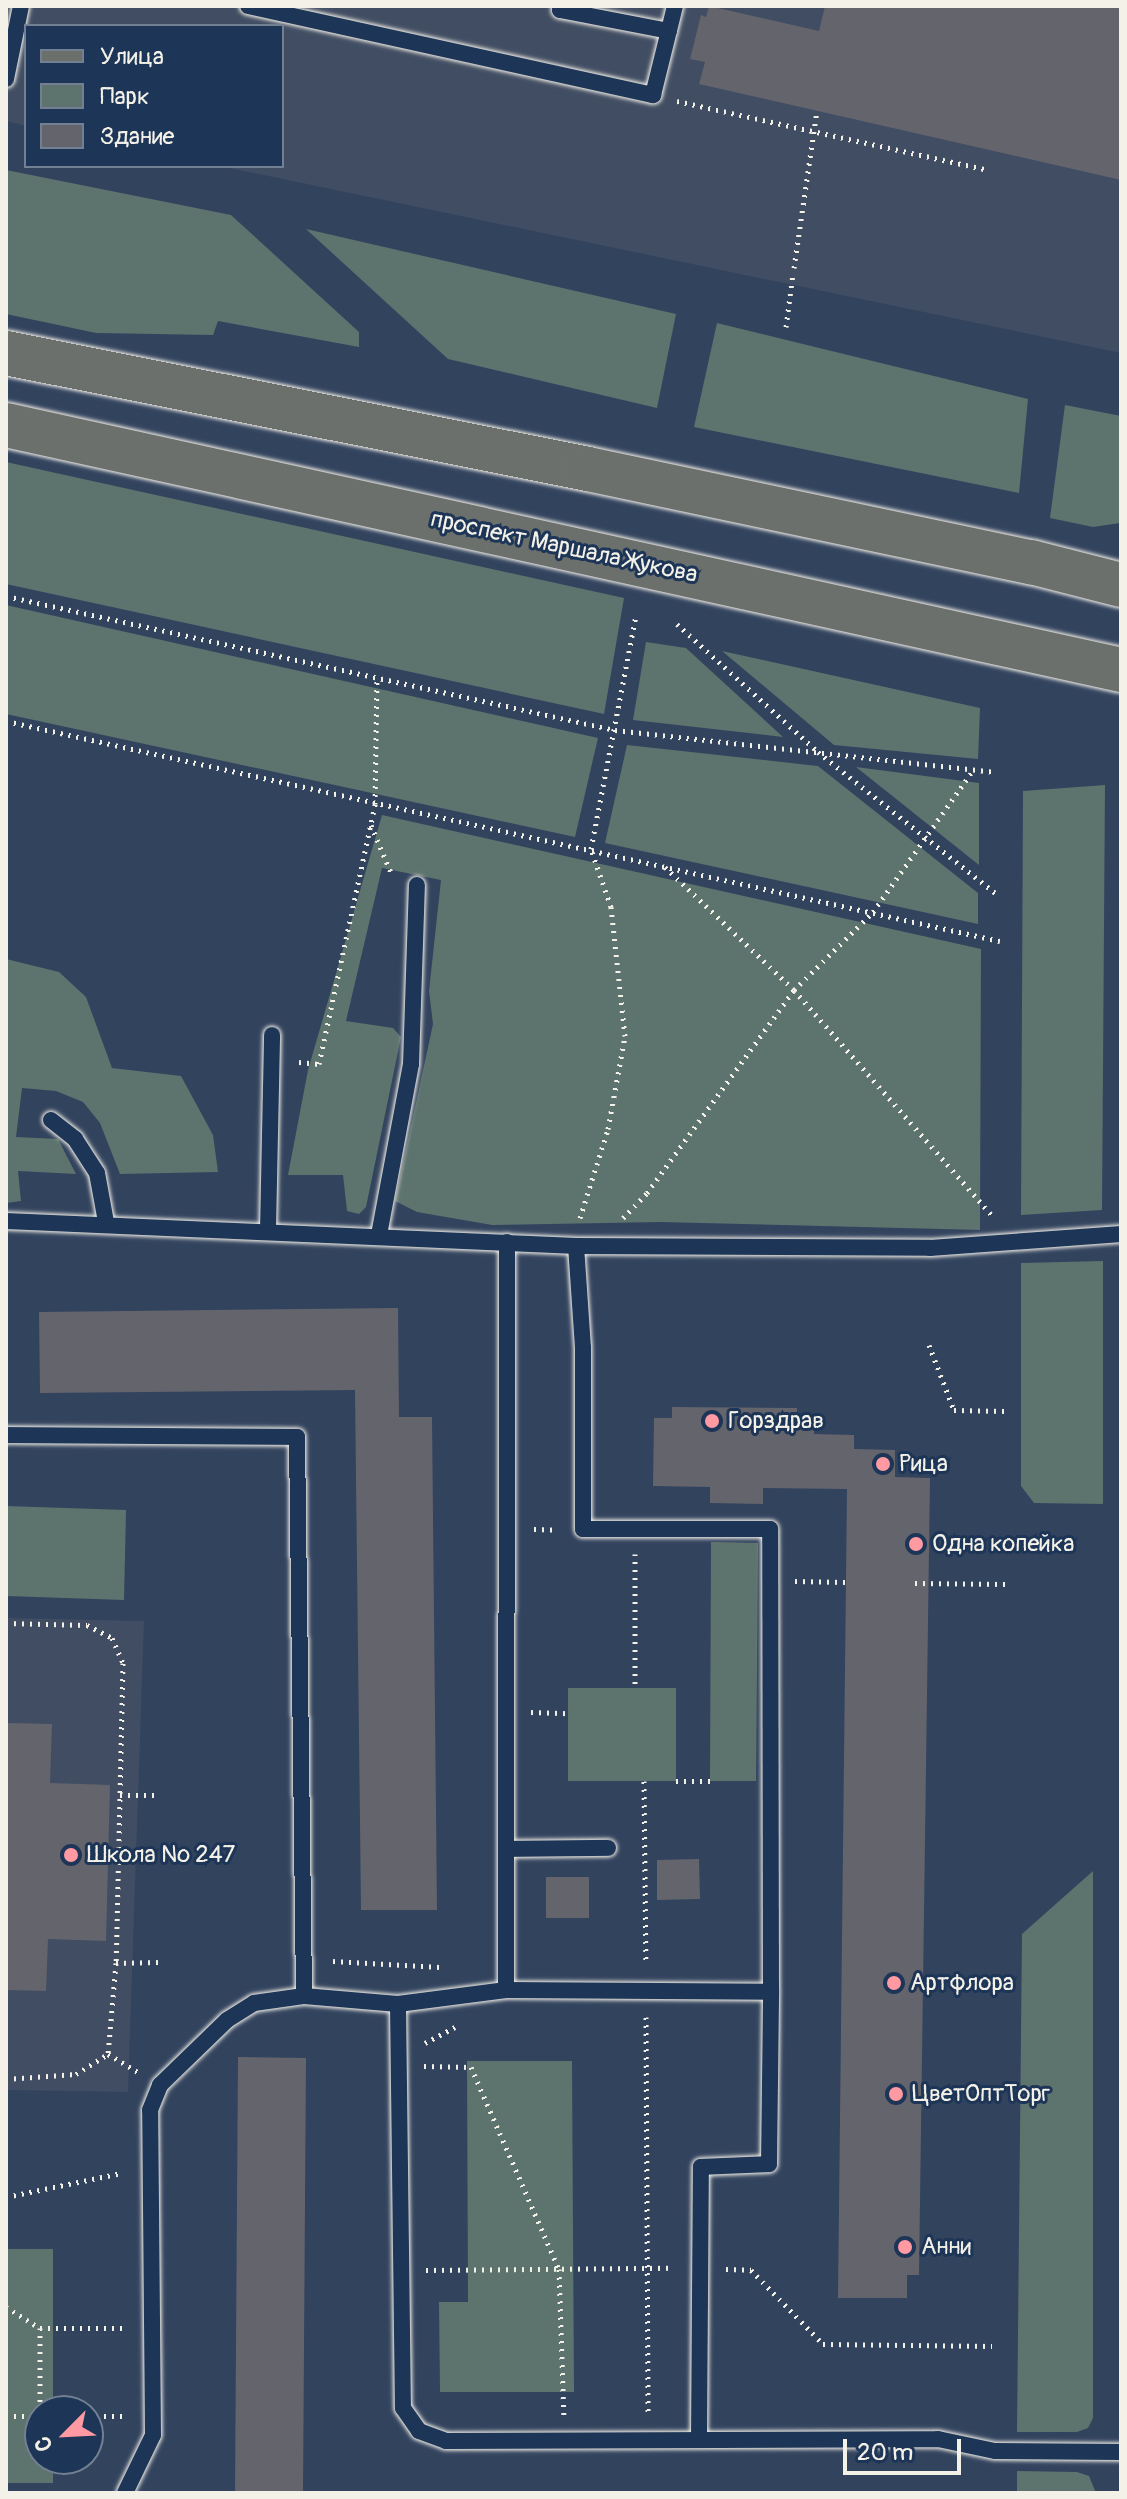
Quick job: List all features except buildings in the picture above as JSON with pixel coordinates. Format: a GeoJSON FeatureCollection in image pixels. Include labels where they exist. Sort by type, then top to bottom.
{"type":"FeatureCollection","features":[{"type":"Feature","properties":{"kind":"main road"},"geometry":{"type":"LineString","coordinates":[[6,353],[588,469],[1121,585]]}},
{"type":"Feature","properties":{"kind":"main road","name":"проспект Маршала Жукова"},"geometry":{"type":"LineString","coordinates":[[6,425],[1121,670]]}},
{"type":"Feature","properties":{"kind":"lane"},"geometry":{"type":"LineString","coordinates":[[6,79],[21,6]]}},
{"type":"Feature","properties":{"kind":"lane"},"geometry":{"type":"LineString","coordinates":[[248,6],[653,95],[675,6]]}},
{"type":"Feature","properties":{"kind":"lane"},"geometry":{"type":"LineString","coordinates":[[561,6],[560,10],[669,31]]}},
{"type":"Feature","properties":{"kind":"lane"},"geometry":{"type":"LineString","coordinates":[[379,1235],[411,1064],[417,885]]}},
{"type":"Feature","properties":{"kind":"lane"},"geometry":{"type":"LineString","coordinates":[[268,1230],[272,1035]]}},
{"type":"Feature","properties":{"kind":"lane"},"geometry":{"type":"LineString","coordinates":[[51,1120],[75,1139],[97,1173],[106,1222]]}},
{"type":"Feature","properties":{"kind":"lane"},"geometry":{"type":"LineString","coordinates":[[6,1221],[106,1222],[576,1246],[930,1248],[1121,1234]]}},
{"type":"Feature","properties":{"kind":"lane"},"geometry":{"type":"LineString","coordinates":[[506,1990],[507,1242]]}},
{"type":"Feature","properties":{"kind":"lane"},"geometry":{"type":"LineString","coordinates":[[576,1246],[583,1348],[583,1529],[770,1529],[769,2164],[701,2167],[699,2440]]}},
{"type":"Feature","properties":{"kind":"lane"},"geometry":{"type":"LineString","coordinates":[[6,1435],[297,1437],[304,1996]]}},
{"type":"Feature","properties":{"kind":"lane"},"geometry":{"type":"LineString","coordinates":[[506,1849],[608,1848]]}},
{"type":"Feature","properties":{"kind":"lane"},"geometry":{"type":"LineString","coordinates":[[125,2493],[153,2435],[150,2110],[160,2085],[227,2020],[254,2003],[304,1996],[398,2004],[506,1990],[771,1992]]}},
{"type":"Feature","properties":{"kind":"lane"},"geometry":{"type":"LineString","coordinates":[[398,2004],[403,2408],[419,2431],[446,2441],[938,2439],[995,2451],[1121,2452]]}},
{"type":"Feature","properties":{"kind":"path"},"geometry":{"type":"LineString","coordinates":[[653,95],[988,170]]}},
{"type":"Feature","properties":{"kind":"path"},"geometry":{"type":"LineString","coordinates":[[786,327],[817,111]]}},
{"type":"Feature","properties":{"kind":"path"},"geometry":{"type":"LineString","coordinates":[[6,596],[615,730],[996,772]]}},
{"type":"Feature","properties":{"kind":"path"},"geometry":{"type":"LineString","coordinates":[[576,1246],[580,1211],[608,1129],[625,1036],[611,907],[591,849],[636,616]]}},
{"type":"Feature","properties":{"kind":"path"},"geometry":{"type":"LineString","coordinates":[[677,624],[818,752],[999,896]]}},
{"type":"Feature","properties":{"kind":"path"},"geometry":{"type":"LineString","coordinates":[[272,1058],[319,1064],[375,804],[377,679]]}},
{"type":"Feature","properties":{"kind":"path"},"geometry":{"type":"LineString","coordinates":[[6,721],[1000,941]]}},
{"type":"Feature","properties":{"kind":"path"},"geometry":{"type":"LineString","coordinates":[[595,1246],[647,1193],[794,990],[873,912],[973,769]]}},
{"type":"Feature","properties":{"kind":"path"},"geometry":{"type":"LineString","coordinates":[[371,824],[395,884],[417,885]]}},
{"type":"Feature","properties":{"kind":"path"},"geometry":{"type":"LineString","coordinates":[[664,865],[794,990],[1004,1227]]}},
{"type":"Feature","properties":{"kind":"path"},"geometry":{"type":"LineString","coordinates":[[929,1345],[954,1410],[1005,1411]]}},
{"type":"Feature","properties":{"kind":"path"},"geometry":{"type":"LineString","coordinates":[[534,1518],[534,1530],[583,1529]]}},
{"type":"Feature","properties":{"kind":"path"},"geometry":{"type":"LineString","coordinates":[[635,1529],[635,1688]]}},
{"type":"Feature","properties":{"kind":"path"},"geometry":{"type":"LineString","coordinates":[[770,1581],[846,1582]]}},
{"type":"Feature","properties":{"kind":"path"},"geometry":{"type":"LineString","coordinates":[[915,1583],[1005,1584]]}},
{"type":"Feature","properties":{"kind":"path"},"geometry":{"type":"LineString","coordinates":[[6,1623],[87,1625],[112,1638],[123,1663],[116,1963],[108,2054]]}},
{"type":"Feature","properties":{"kind":"path"},"geometry":{"type":"LineString","coordinates":[[644,1781],[648,2440]]}},
{"type":"Feature","properties":{"kind":"path"},"geometry":{"type":"LineString","coordinates":[[676,1781],[710,1781]]}},
{"type":"Feature","properties":{"kind":"path"},"geometry":{"type":"LineString","coordinates":[[120,1795],[160,1795]]}},
{"type":"Feature","properties":{"kind":"path"},"geometry":{"type":"LineString","coordinates":[[116,1963],[158,1962]]}},
{"type":"Feature","properties":{"kind":"path"},"geometry":{"type":"LineString","coordinates":[[6,2079],[76,2074],[108,2054]]}},
{"type":"Feature","properties":{"kind":"path"},"geometry":{"type":"LineString","coordinates":[[108,2054],[160,2085]]}},
{"type":"Feature","properties":{"kind":"path"},"geometry":{"type":"LineString","coordinates":[[399,2066],[471,2067],[559,2269],[565,2441]]}},
{"type":"Feature","properties":{"kind":"path"},"geometry":{"type":"LineString","coordinates":[[6,2197],[151,2168]]}},
{"type":"Feature","properties":{"kind":"path"},"geometry":{"type":"LineString","coordinates":[[401,2270],[751,2270],[823,2344],[992,2346]]}},
{"type":"Feature","properties":{"kind":"path"},"geometry":{"type":"LineString","coordinates":[[6,2307],[40,2328],[153,2328]]}},
{"type":"Feature","properties":{"kind":"path"},"geometry":{"type":"LineString","coordinates":[[6,2416],[40,2416],[40,2328]]}},
{"type":"Feature","properties":{"kind":"path"},"geometry":{"type":"LineString","coordinates":[[104,2416],[153,2416]]}},
{"type":"Feature","properties":{"kind":"shaded area"},"geometry":{"type":"Polygon","coordinates":[[[6,6],[1121,6],[1121,353],[230,168],[284,168],[284,24],[24,24],[24,126],[6,121],[6,6]]]}},
{"type":"Feature","properties":{"kind":"shaded area","name":"Школа № 247"},"geometry":{"type":"Polygon","coordinates":[[[6,1618],[144,1621],[128,2092],[6,2090],[6,1618]]]}},
{"type":"Feature","properties":{"kind":"green space"},"geometry":{"type":"Polygon","coordinates":[[[6,170],[231,215],[359,332],[359,347],[218,321],[213,335],[96,333],[6,314],[6,170]]]}},
{"type":"Feature","properties":{"kind":"green space"},"geometry":{"type":"Polygon","coordinates":[[[306,229],[676,314],[657,408],[448,359],[306,229]]]}},
{"type":"Feature","properties":{"kind":"green space"},"geometry":{"type":"Polygon","coordinates":[[[717,323],[1028,399],[1019,493],[694,427],[717,323]]]}},
{"type":"Feature","properties":{"kind":"green space"},"geometry":{"type":"Polygon","coordinates":[[[1065,405],[1121,416],[1120,523],[1093,527],[1050,518],[1065,405]]]}},
{"type":"Feature","properties":{"kind":"green space"},"geometry":{"type":"Polygon","coordinates":[[[6,462],[624,598],[604,714],[6,584],[6,462]]]}},
{"type":"Feature","properties":{"kind":"green space"},"geometry":{"type":"Polygon","coordinates":[[[6,605],[598,738],[575,837],[6,714],[6,605]]]}},
{"type":"Feature","properties":{"kind":"green space"},"geometry":{"type":"Polygon","coordinates":[[[646,642],[686,648],[783,737],[633,720],[646,642]]]}},
{"type":"Feature","properties":{"kind":"green space"},"geometry":{"type":"Polygon","coordinates":[[[722,651],[980,708],[978,759],[834,745],[722,651]]]}},
{"type":"Feature","properties":{"kind":"green space"},"geometry":{"type":"Polygon","coordinates":[[[627,745],[818,766],[978,893],[978,924],[605,843],[627,745]]]}},
{"type":"Feature","properties":{"kind":"green space"},"geometry":{"type":"Polygon","coordinates":[[[856,767],[979,783],[979,865],[856,767]]]}},
{"type":"Feature","properties":{"kind":"green space"},"geometry":{"type":"Polygon","coordinates":[[[1105,785],[1102,1210],[1021,1215],[1023,791],[1105,785]]]}},
{"type":"Feature","properties":{"kind":"green space"},"geometry":{"type":"Polygon","coordinates":[[[382,815],[981,949],[980,1230],[660,1222],[492,1225],[417,1212],[395,1201],[433,1024],[429,991],[441,880],[382,868],[346,1021],[393,1028],[401,1037],[366,1207],[359,1214],[347,1211],[343,1175],[288,1175],[308,1070],[382,815]]]}},
{"type":"Feature","properties":{"kind":"green space"},"geometry":{"type":"Polygon","coordinates":[[[6,959],[59,972],[86,997],[112,1068],[181,1076],[213,1135],[218,1172],[120,1174],[100,1123],[83,1102],[56,1091],[22,1088],[16,1137],[58,1139],[76,1174],[18,1171],[21,1201],[6,1203],[6,959]]]}},
{"type":"Feature","properties":{"kind":"green space"},"geometry":{"type":"Polygon","coordinates":[[[1103,1261],[1103,1504],[1034,1503],[1021,1486],[1021,1263],[1103,1261]]]}},
{"type":"Feature","properties":{"kind":"green space"},"geometry":{"type":"Polygon","coordinates":[[[6,1506],[126,1510],[124,1600],[6,1596],[6,1506]]]}},
{"type":"Feature","properties":{"kind":"green space"},"geometry":{"type":"Polygon","coordinates":[[[711,1542],[758,1543],[756,1781],[710,1781],[711,1542]]]}},
{"type":"Feature","properties":{"kind":"green space"},"geometry":{"type":"Polygon","coordinates":[[[568,1688],[676,1688],[676,1781],[568,1781],[568,1688]]]}},
{"type":"Feature","properties":{"kind":"green space"},"geometry":{"type":"Polygon","coordinates":[[[1093,1871],[1093,2418],[1088,2428],[1077,2432],[1017,2432],[1022,1934],[1093,1871]]]}},
{"type":"Feature","properties":{"kind":"green space"},"geometry":{"type":"Polygon","coordinates":[[[467,2061],[572,2061],[574,2392],[440,2392],[439,2302],[468,2302],[467,2061]]]}},
{"type":"Feature","properties":{"kind":"green space"},"geometry":{"type":"Polygon","coordinates":[[[6,2249],[53,2249],[53,2395],[24,2395],[24,2475],[53,2475],[53,2483],[6,2483],[6,2249]]]}},
{"type":"Feature","properties":{"kind":"green space"},"geometry":{"type":"Polygon","coordinates":[[[1017,2471],[1077,2472],[1089,2476],[1096,2493],[1017,2493],[1017,2471]]]}},
{"type":"Feature","properties":{"kind":"place","name":"Горздрав"},"geometry":{"type":"Point","coordinates":[712,1421]}},
{"type":"Feature","properties":{"kind":"place","name":"Рица"},"geometry":{"type":"Point","coordinates":[883,1464]}},
{"type":"Feature","properties":{"kind":"place","name":"Одна копейка"},"geometry":{"type":"Point","coordinates":[916,1544]}},
{"type":"Feature","properties":{"kind":"place","name":"Школа № 247"},"geometry":{"type":"Point","coordinates":[71,1855]}},
{"type":"Feature","properties":{"kind":"place","name":"Артфлора"},"geometry":{"type":"Point","coordinates":[894,1983]}},
{"type":"Feature","properties":{"kind":"place","name":"ЦветОптТорг"},"geometry":{"type":"Point","coordinates":[896,2094]}},
{"type":"Feature","properties":{"kind":"place","name":"Анни"},"geometry":{"type":"Point","coordinates":[905,2247]}}]}
